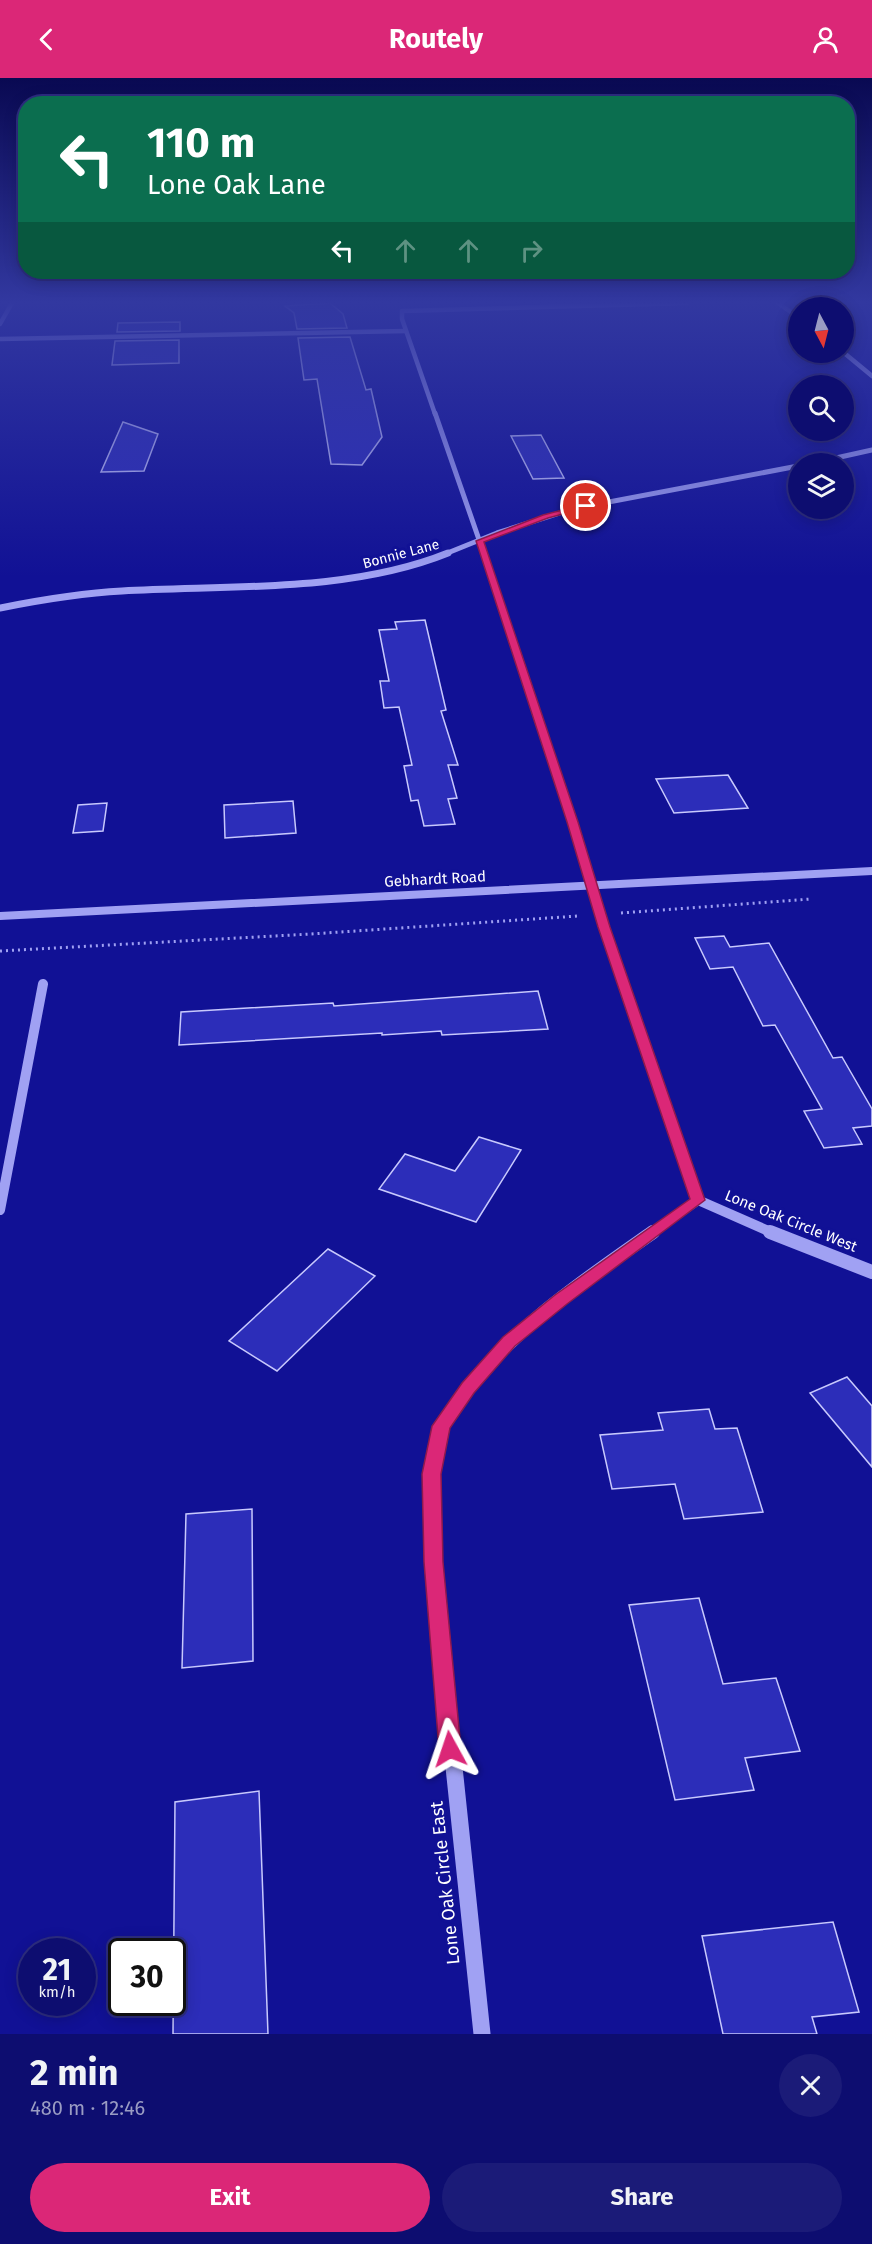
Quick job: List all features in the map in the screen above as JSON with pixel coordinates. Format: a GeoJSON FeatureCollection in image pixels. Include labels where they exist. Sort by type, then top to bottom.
{"type":"FeatureCollection","features":[{"type":"Feature","properties":{"kind":"street"},"geometry":{"type":"LineString","coordinates":[[428,394],[479,541],[600,914],[698,1200]]}},
{"type":"Feature","properties":{"kind":"street"},"geometry":{"type":"LineString","coordinates":[[854,454],[872,450]]}},
{"type":"Feature","properties":{"kind":"street","name":"Bonnie Lane"},"geometry":{"type":"LineString","coordinates":[[0,608],[42,600],[119,591],[346,579],[395,571],[447,555],[545,516],[788,467]]}},
{"type":"Feature","properties":{"kind":"street","name":"Gebhardt Road"},"geometry":{"type":"LineString","coordinates":[[0,916],[872,871]]}},
{"type":"Feature","properties":{"kind":"street"},"geometry":{"type":"LineString","coordinates":[[0,1210],[43,984]]}},
{"type":"Feature","properties":{"kind":"street","name":"Lone Oak Circle West"},"geometry":{"type":"LineString","coordinates":[[698,1200],[795,1243],[872,1272]]}},
{"type":"Feature","properties":{"kind":"street","name":"Lone Oak Circle East"},"geometry":{"type":"LineString","coordinates":[[482,2034],[451,1761],[434,1562],[431,1474],[441,1426],[468,1388],[509,1342],[561,1299],[698,1200]]}},
{"type":"Feature","properties":{"kind":"path"},"geometry":{"type":"LineString","coordinates":[[0,951],[334,933],[820,899]]}},
{"type":"Feature","properties":{"kind":"building"},"geometry":{"type":"Polygon","coordinates":[[[320,394],[372,394],[382,437],[362,465],[331,464],[320,394]]]}},
{"type":"Feature","properties":{"kind":"building"},"geometry":{"type":"Polygon","coordinates":[[[123,422],[158,434],[144,471],[101,472],[123,422]]]}},
{"type":"Feature","properties":{"kind":"building"},"geometry":{"type":"Polygon","coordinates":[[[541,435],[564,478],[533,479],[511,436],[541,435]]]}},
{"type":"Feature","properties":{"kind":"building"},"geometry":{"type":"Polygon","coordinates":[[[425,620],[446,710],[441,711],[458,765],[448,765],[457,798],[448,799],[455,824],[424,826],[418,800],[411,801],[404,766],[412,765],[399,707],[384,708],[380,681],[389,681],[379,630],[397,629],[395,622],[425,620]]]}},
{"type":"Feature","properties":{"kind":"building"},"geometry":{"type":"Polygon","coordinates":[[[728,775],[748,808],[674,813],[656,779],[728,775]]]}},
{"type":"Feature","properties":{"kind":"building"},"geometry":{"type":"Polygon","coordinates":[[[293,801],[296,833],[225,838],[224,805],[293,801]]]}},
{"type":"Feature","properties":{"kind":"building"},"geometry":{"type":"Polygon","coordinates":[[[107,803],[103,831],[73,833],[78,805],[107,803]]]}},
{"type":"Feature","properties":{"kind":"building"},"geometry":{"type":"Polygon","coordinates":[[[724,936],[730,947],[769,943],[833,1058],[842,1057],[872,1109],[872,1126],[853,1128],[862,1144],[824,1148],[804,1111],[822,1109],[775,1025],[763,1026],[733,967],[710,969],[695,938],[724,936]]]}},
{"type":"Feature","properties":{"kind":"building"},"geometry":{"type":"Polygon","coordinates":[[[538,991],[548,1029],[442,1035],[441,1031],[382,1035],[382,1033],[179,1045],[181,1012],[333,1003],[334,1006],[538,991]]]}},
{"type":"Feature","properties":{"kind":"building"},"geometry":{"type":"Polygon","coordinates":[[[479,1137],[521,1150],[476,1222],[379,1189],[405,1154],[455,1171],[479,1137]]]}},
{"type":"Feature","properties":{"kind":"building"},"geometry":{"type":"Polygon","coordinates":[[[328,1249],[375,1276],[277,1371],[229,1341],[328,1249]]]}},
{"type":"Feature","properties":{"kind":"building"},"geometry":{"type":"Polygon","coordinates":[[[847,1377],[872,1406],[872,1467],[810,1393],[847,1377]]]}},
{"type":"Feature","properties":{"kind":"building"},"geometry":{"type":"Polygon","coordinates":[[[709,1409],[715,1429],[737,1428],[763,1512],[684,1519],[675,1484],[612,1489],[600,1435],[663,1430],[658,1413],[709,1409]]]}},
{"type":"Feature","properties":{"kind":"building"},"geometry":{"type":"Polygon","coordinates":[[[252,1509],[253,1661],[182,1668],[186,1514],[252,1509]]]}},
{"type":"Feature","properties":{"kind":"building"},"geometry":{"type":"Polygon","coordinates":[[[699,1598],[723,1684],[776,1678],[800,1751],[745,1758],[754,1790],[675,1800],[629,1605],[699,1598]]]}},
{"type":"Feature","properties":{"kind":"building"},"geometry":{"type":"Polygon","coordinates":[[[259,1791],[268,2034],[173,2034],[173,2016],[186,2016],[186,1938],[174,1938],[175,1802],[259,1791]]]}},
{"type":"Feature","properties":{"kind":"building"},"geometry":{"type":"Polygon","coordinates":[[[833,1922],[859,2012],[812,2017],[817,2034],[723,2034],[702,1936],[833,1922]]]}},
{"type":"Feature","properties":{"kind":"route"},"geometry":{"type":"LineString","coordinates":[[450,1749],[434,1562],[431,1474],[441,1426],[468,1388],[509,1342],[561,1299],[698,1200],[628,991],[604,927],[573,822],[479,541],[545,516],[586,506]]}}]}
